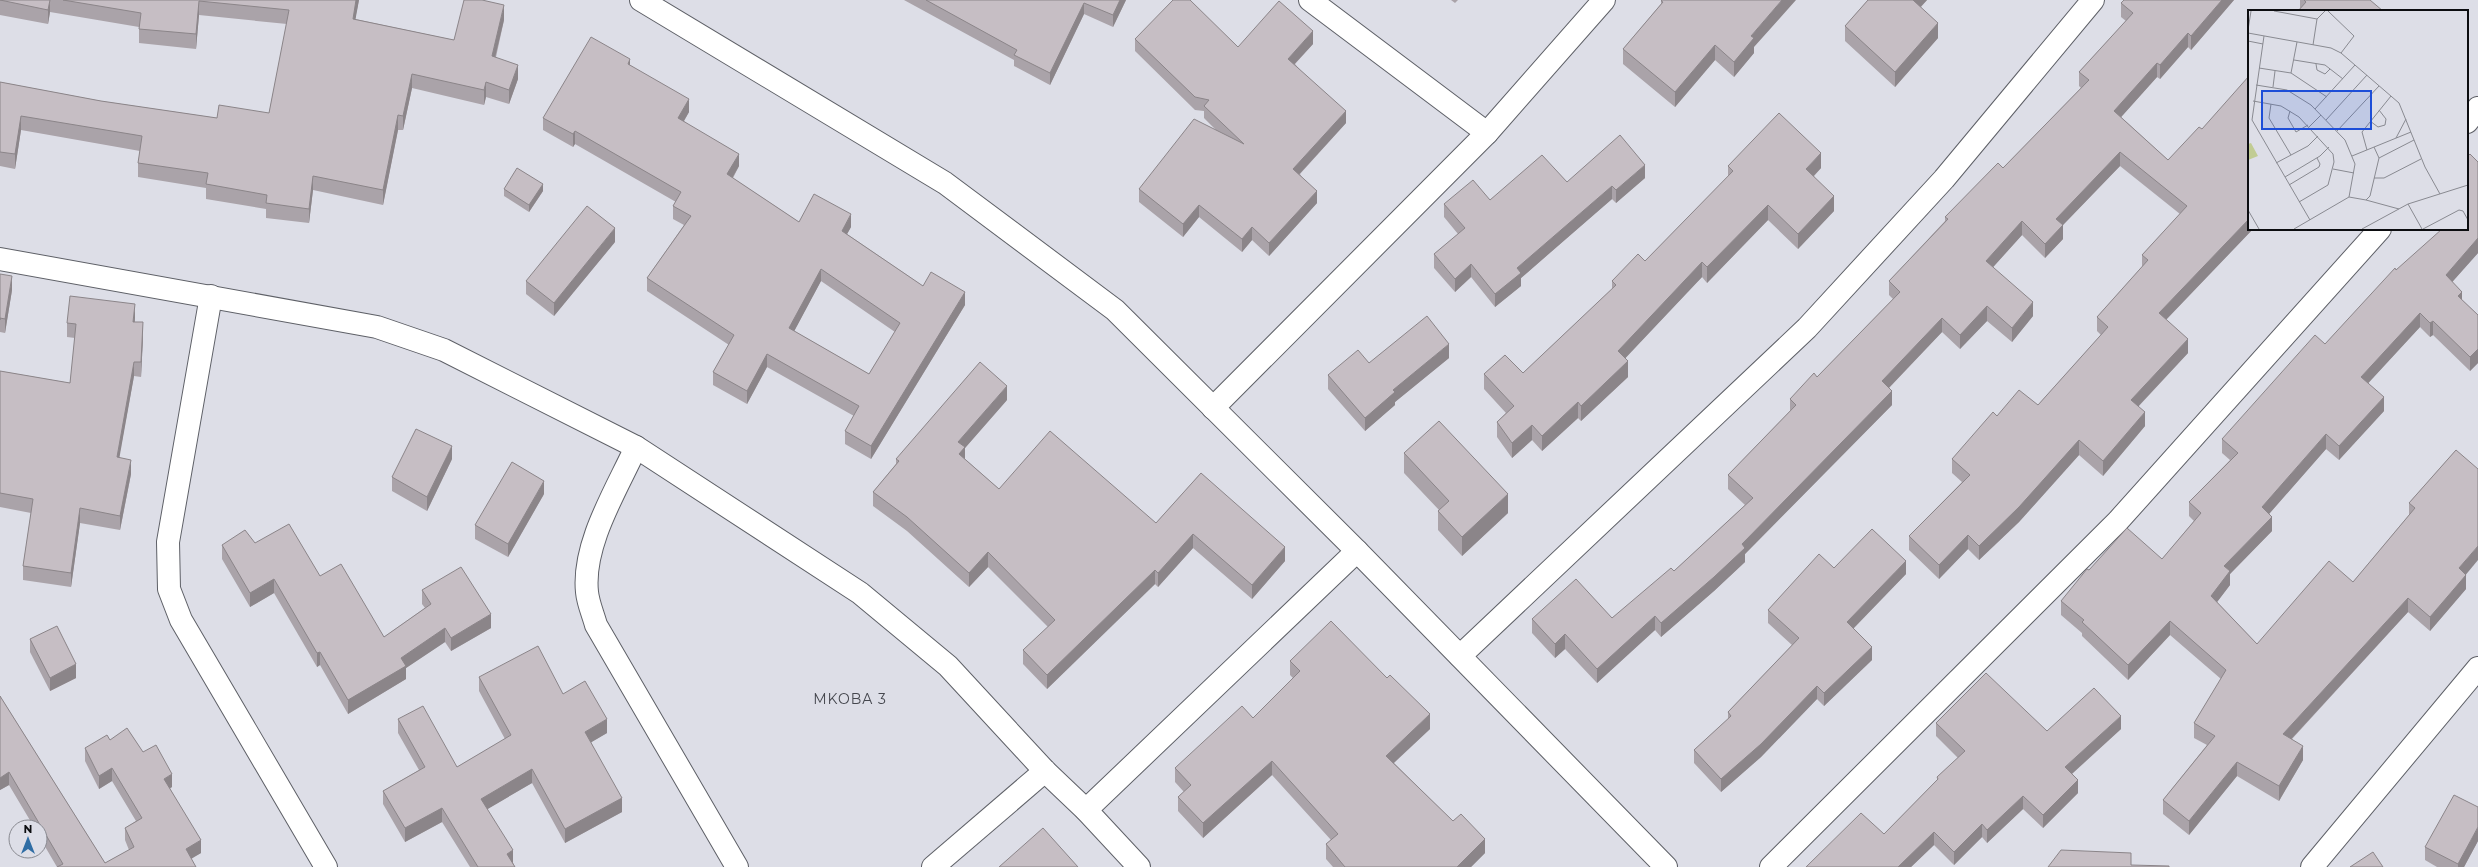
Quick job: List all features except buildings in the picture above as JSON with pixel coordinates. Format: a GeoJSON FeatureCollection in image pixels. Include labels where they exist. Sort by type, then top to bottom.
{"type":"FeatureCollection","features":[{"type":"Feature","properties":{"kind":"street"},"geometry":{"type":"LineString","coordinates":[[642,0],[945,183],[1115,310],[1357,551],[1666,867]]}},
{"type":"Feature","properties":{"kind":"street"},"geometry":{"type":"LineString","coordinates":[[1310,0],[1487,133]]}},
{"type":"Feature","properties":{"kind":"street"},"geometry":{"type":"LineString","coordinates":[[1213,408],[1487,133],[1604,0]]}},
{"type":"Feature","properties":{"kind":"street"},"geometry":{"type":"LineString","coordinates":[[1460,656],[1807,328],[1944,179],[2093,0]]}},
{"type":"Feature","properties":{"kind":"street"},"geometry":{"type":"LineString","coordinates":[[2468,121],[2478,108]]}},
{"type":"Feature","properties":{"kind":"street"},"geometry":{"type":"LineString","coordinates":[[1771,867],[2118,521],[2379,230]]}},
{"type":"Feature","properties":{"kind":"street"},"geometry":{"type":"LineString","coordinates":[[0,258],[377,327],[444,350],[636,447],[860,593],[948,666],[1045,771],[1086,810],[1139,867]]}},
{"type":"Feature","properties":{"kind":"street"},"geometry":{"type":"LineString","coordinates":[[211,296],[168,542],[169,589],[181,620],[326,867]]}},
{"type":"Feature","properties":{"kind":"street"},"geometry":{"type":"LineString","coordinates":[[636,447],[594,541],[587,571],[587,593],[596,625],[736,867]]}},
{"type":"Feature","properties":{"kind":"street"},"geometry":{"type":"LineString","coordinates":[[1086,810],[1357,551]]}},
{"type":"Feature","properties":{"kind":"street"},"geometry":{"type":"LineString","coordinates":[[2312,867],[2474,681]]}},
{"type":"Feature","properties":{"kind":"street"},"geometry":{"type":"LineString","coordinates":[[933,867],[1045,771]]}},
{"type":"Feature","properties":{"kind":"district","name":"MKOBA 3"},"geometry":{"type":"Point","coordinates":[850,699]}}]}
